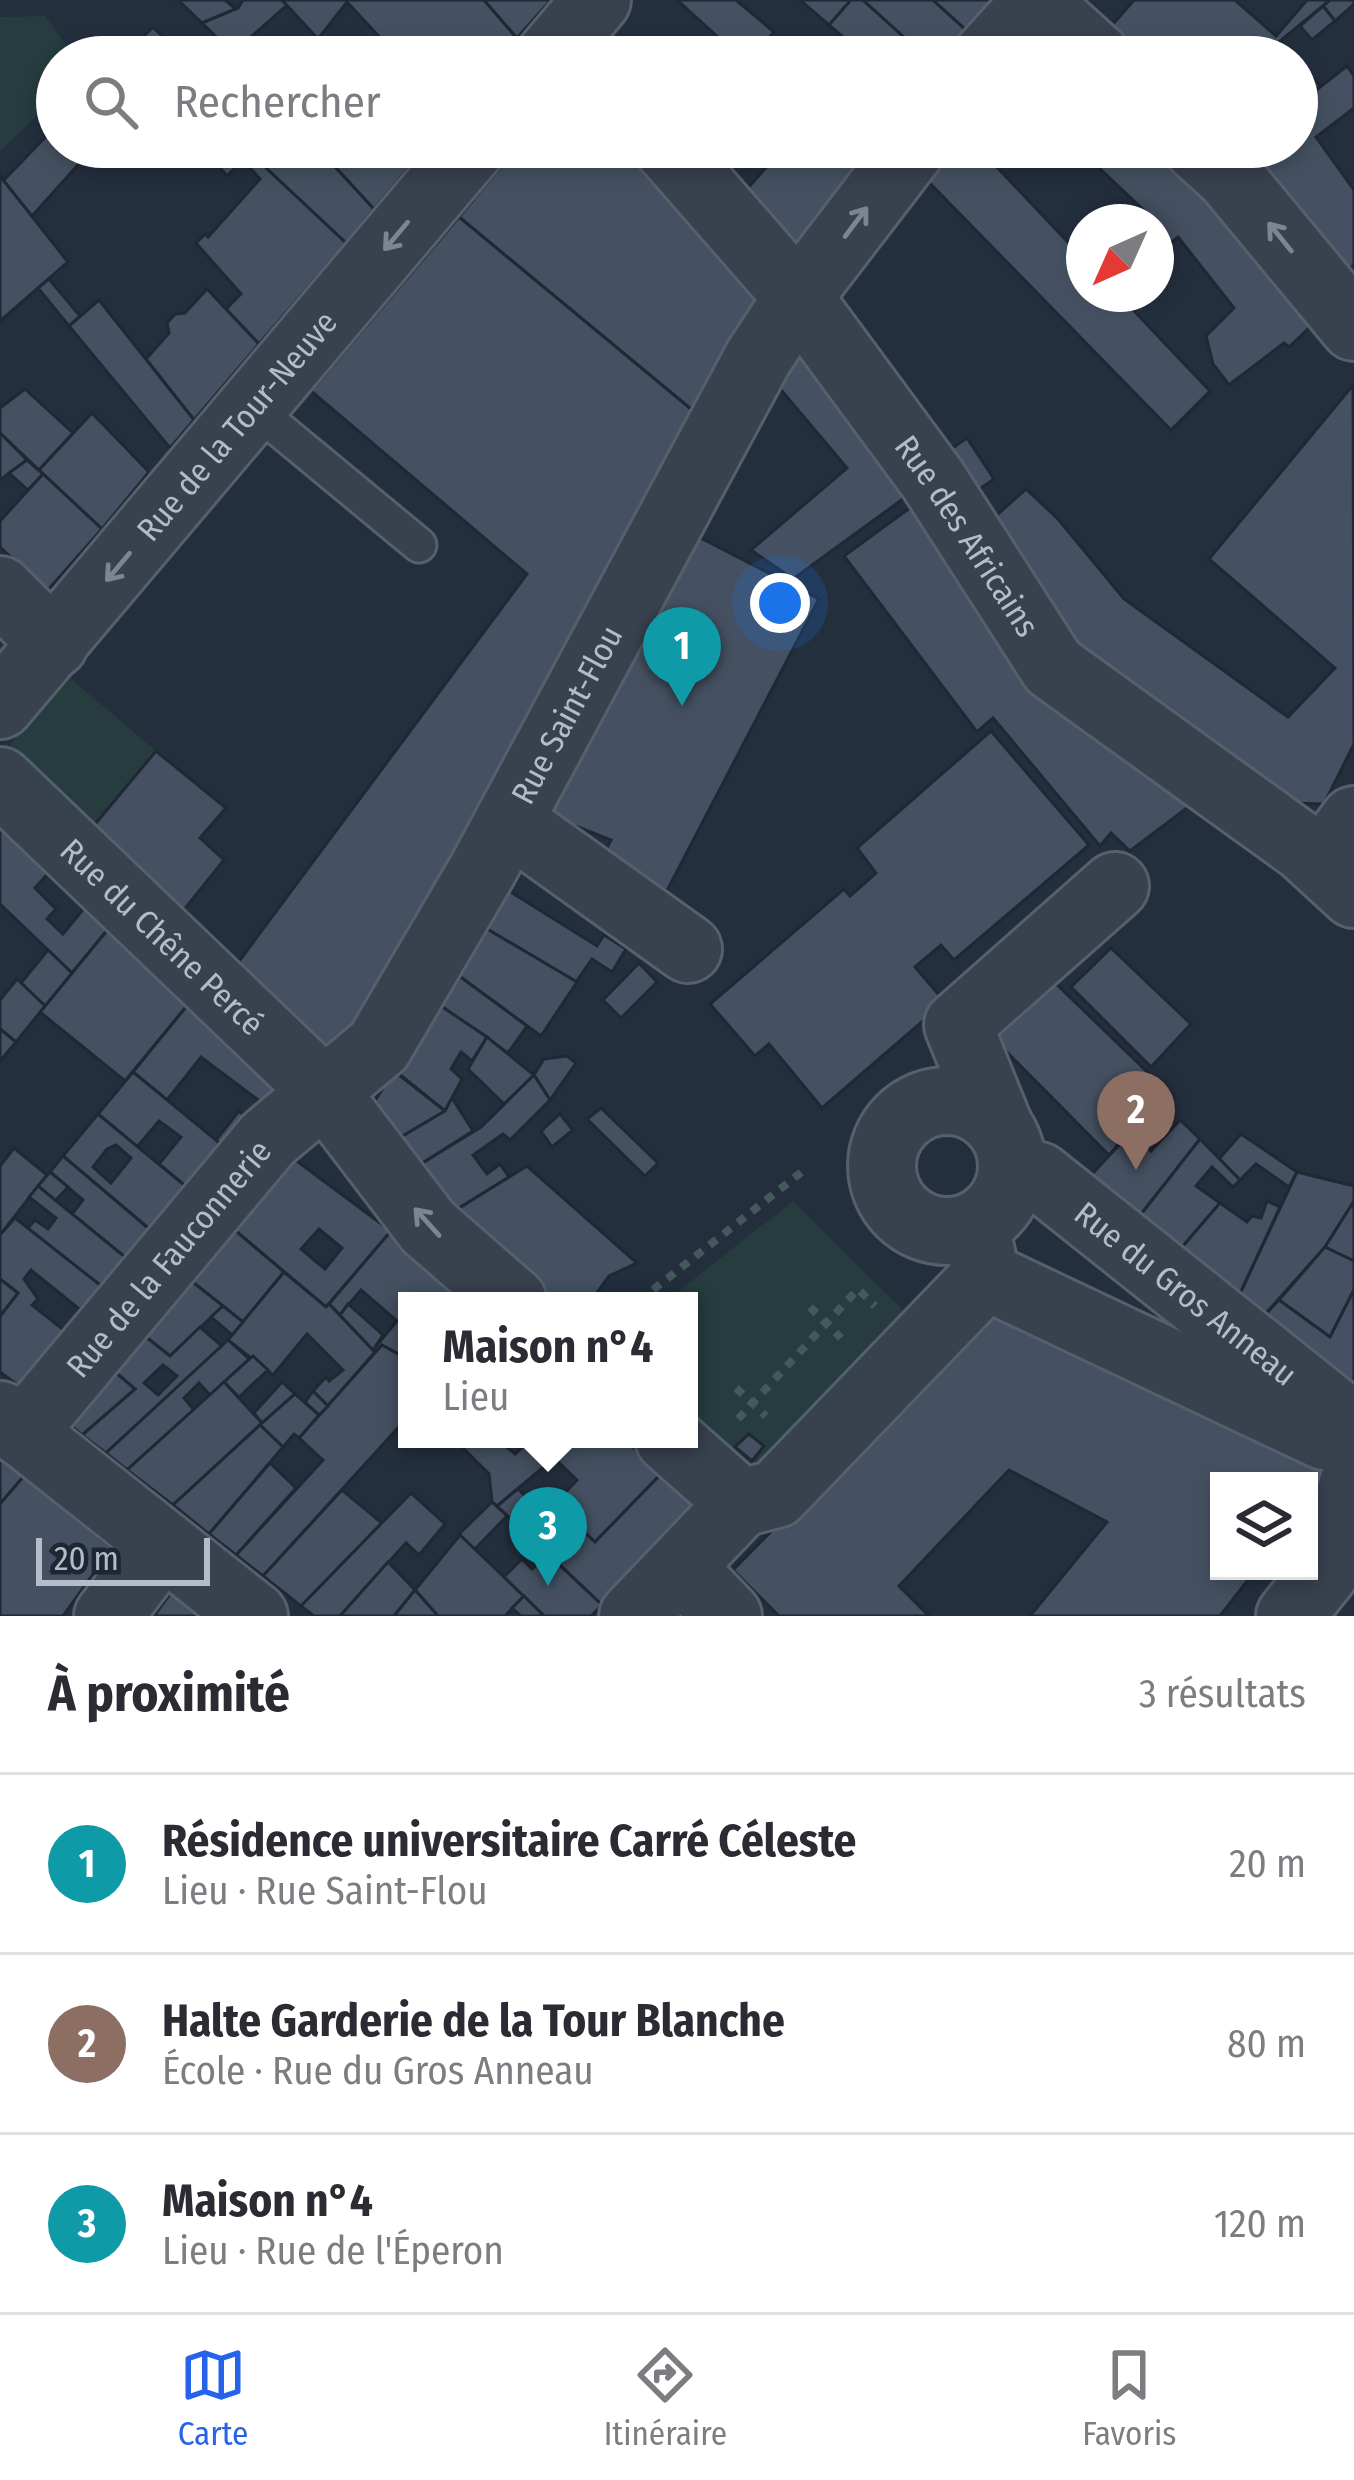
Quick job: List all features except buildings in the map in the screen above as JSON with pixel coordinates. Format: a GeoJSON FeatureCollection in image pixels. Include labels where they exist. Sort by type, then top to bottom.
{"type":"FeatureCollection","features":[{"type":"Feature","properties":{"kind":"street"},"geometry":{"type":"LineString","coordinates":[[1005,36],[1036,2],[1085,29]]}},
{"type":"Feature","properties":{"kind":"street","name":"Rue de la Tour-Neuve"},"geometry":{"type":"LineString","coordinates":[[0,705],[454,168]]}},
{"type":"Feature","properties":{"kind":"street","name":"Rue des Africains"},"geometry":{"type":"LineString","coordinates":[[685,168],[799,298],[933,480],[1053,667],[1343,859]]}},
{"type":"Feature","properties":{"kind":"street","name":"Rue Saint-Flou"},"geometry":{"type":"LineString","coordinates":[[325,1092],[379,1046],[509,821],[758,358],[898,168]]}},
{"type":"Feature","properties":{"kind":"street"},"geometry":{"type":"LineString","coordinates":[[1220,168],[1354,327]]}},
{"type":"Feature","properties":{"kind":"street"},"geometry":{"type":"LineString","coordinates":[[0,590],[54,644]]}},
{"type":"Feature","properties":{"kind":"street","name":"Rue du Chêne Percé"},"geometry":{"type":"LineString","coordinates":[[0,781],[325,1092],[428,1226],[503,1292]]}},
{"type":"Feature","properties":{"kind":"street"},"geometry":{"type":"LineString","coordinates":[[509,821],[688,949]]}},
{"type":"Feature","properties":{"kind":"street"},"geometry":{"type":"LineString","coordinates":[[902,1119],[899,1079],[1115,886]]}},
{"type":"Feature","properties":{"kind":"street"},"geometry":{"type":"LineString","coordinates":[[633,1616],[742,1503],[776,1493],[980,1250],[1001,1202],[1005,1147],[958,1024]]}},
{"type":"Feature","properties":{"kind":"street","name":"Rue de la Fauconnerie"},"geometry":{"type":"LineString","coordinates":[[11,1424],[268,1139],[325,1092]]}},
{"type":"Feature","properties":{"kind":"street","name":"Rue du Gros Anneau"},"geometry":{"type":"LineString","coordinates":[[1354,1427],[1039,1176],[1005,1147],[981,1111],[962,1102],[940,1101],[902,1119],[883,1155],[889,1194],[915,1223],[980,1250],[1354,1451]]}},
{"type":"Feature","properties":{"kind":"street"},"geometry":{"type":"LineString","coordinates":[[11,1424],[254,1616]]}},
{"type":"Feature","properties":{"kind":"street"},"geometry":{"type":"LineString","coordinates":[[679,1448],[742,1503]]}},
{"type":"Feature","properties":{"kind":"street"},"geometry":{"type":"LineString","coordinates":[[1290,1616],[1325,1572],[1354,1480]]}},
{"type":"Feature","properties":{"kind":"street"},"geometry":{"type":"LineString","coordinates":[[108,1616],[163,1544]]}},
{"type":"Feature","properties":{"kind":"street"},"geometry":{"type":"LineString","coordinates":[[681,1567],[728,1616]]}},
{"type":"Feature","properties":{"kind":"lane"},"geometry":{"type":"LineString","coordinates":[[251,406],[419,545]]}},
{"type":"Feature","properties":{"kind":"path"},"geometry":{"type":"LineString","coordinates":[[650,1292],[808,1167]]}},
{"type":"Feature","properties":{"kind":"path"},"geometry":{"type":"LineString","coordinates":[[733,1425],[858,1289]]}},
{"type":"Feature","properties":{"kind":"green space"},"geometry":{"type":"Polygon","coordinates":[[[45,16],[59,36],[36,36],[36,116],[0,151],[0,17],[45,16]]]}},
{"type":"Feature","properties":{"kind":"green space"},"geometry":{"type":"Polygon","coordinates":[[[70,678],[156,751],[91,829],[9,746],[70,678]]]}},
{"type":"Feature","properties":{"kind":"green space"},"geometry":{"type":"Polygon","coordinates":[[[793,1201],[908,1315],[759,1469],[698,1421],[698,1292],[677,1292],[793,1201]]]}},
{"type":"Feature","properties":{"kind":"place","name":"Résidence universitaire Carré Céleste"},"geometry":{"type":"Point","coordinates":[682,706]}},
{"type":"Feature","properties":{"kind":"place","name":"Halte Garderie de la Tour Blanche"},"geometry":{"type":"Point","coordinates":[1136,1170]}},
{"type":"Feature","properties":{"kind":"place","name":"Maison n°4"},"geometry":{"type":"Point","coordinates":[548,1586]}}]}
